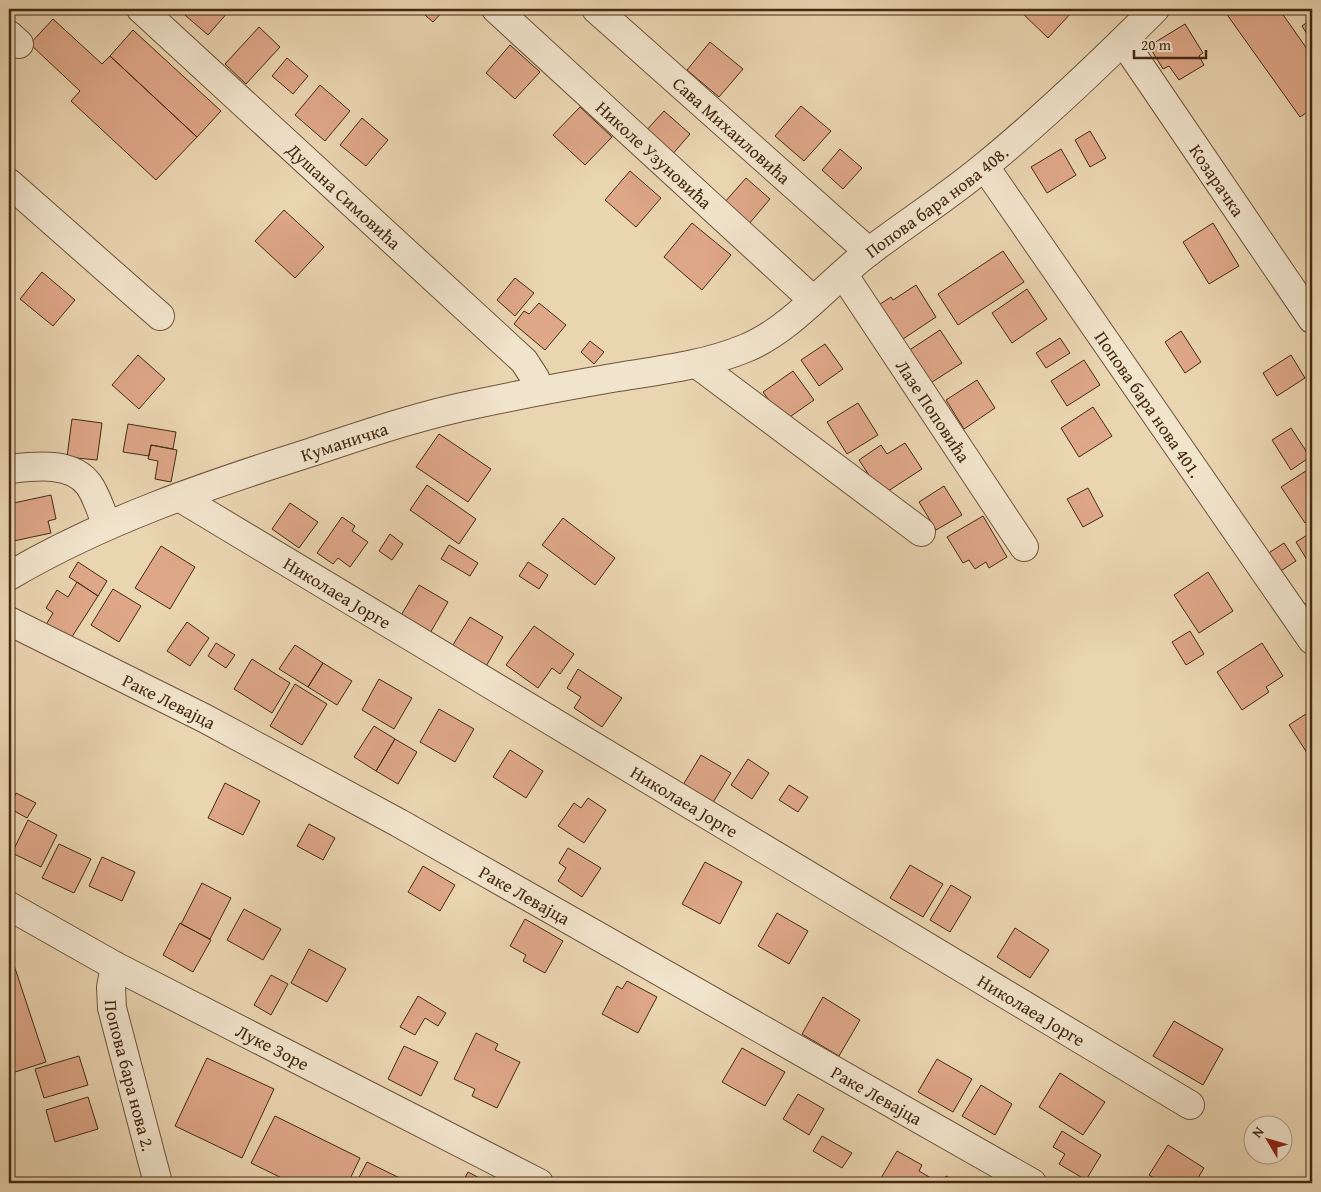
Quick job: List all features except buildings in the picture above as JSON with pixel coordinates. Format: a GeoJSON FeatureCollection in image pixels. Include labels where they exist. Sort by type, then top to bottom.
{"type":"FeatureCollection","features":[{"type":"Feature","properties":{"kind":"street","name":"Душана Симовића"},"geometry":{"type":"LineString","coordinates":[[141,9],[524,361],[535,378],[539,390]]}},
{"type":"Feature","properties":{"kind":"street","name":"Николе Узуновића"},"geometry":{"type":"LineString","coordinates":[[496,9],[813,300]]}},
{"type":"Feature","properties":{"kind":"street","name":"Сава Михаиловића"},"geometry":{"type":"LineString","coordinates":[[596,9],[868,252]]}},
{"type":"Feature","properties":{"kind":"street","name":"Попова бара нова 408."},"geometry":{"type":"LineString","coordinates":[[698,364],[750,347],[774,332],[868,252],[984,166],[1059,102],[1155,9]]}},
{"type":"Feature","properties":{"kind":"street","name":"Козарачка"},"geometry":{"type":"LineString","coordinates":[[1123,41],[1312,319]]}},
{"type":"Feature","properties":{"kind":"street","name":"Попова бара нова 401."},"geometry":{"type":"LineString","coordinates":[[984,166],[1312,640]]}},
{"type":"Feature","properties":{"kind":"street"},"geometry":{"type":"LineString","coordinates":[[9,183],[160,316]]}},
{"type":"Feature","properties":{"kind":"street","name":"Лазе Поповића"},"geometry":{"type":"LineString","coordinates":[[843,274],[1024,547]]}},
{"type":"Feature","properties":{"kind":"street","name":"Куманичка"},"geometry":{"type":"LineString","coordinates":[[9,576],[51,551],[107,524],[229,478],[445,411],[539,390],[698,364]]}},
{"type":"Feature","properties":{"kind":"street"},"geometry":{"type":"LineString","coordinates":[[698,364],[921,532]]}},
{"type":"Feature","properties":{"kind":"street"},"geometry":{"type":"LineString","coordinates":[[9,469],[35,466],[66,469],[80,475],[90,486],[107,524]]}},
{"type":"Feature","properties":{"kind":"street","name":"Николаеа Јорге"},"geometry":{"type":"LineString","coordinates":[[179,497],[1190,1105]]}},
{"type":"Feature","properties":{"kind":"street","name":"Раке Левајца"},"geometry":{"type":"LineString","coordinates":[[9,621],[204,718],[398,823],[1032,1183]]}},
{"type":"Feature","properties":{"kind":"street","name":"Луке Зоре"},"geometry":{"type":"LineString","coordinates":[[9,906],[115,966],[539,1183]]}},
{"type":"Feature","properties":{"kind":"street","name":"Попова бара нова 2."},"geometry":{"type":"LineString","coordinates":[[115,966],[111,987],[112,1008],[158,1183]]}}]}
